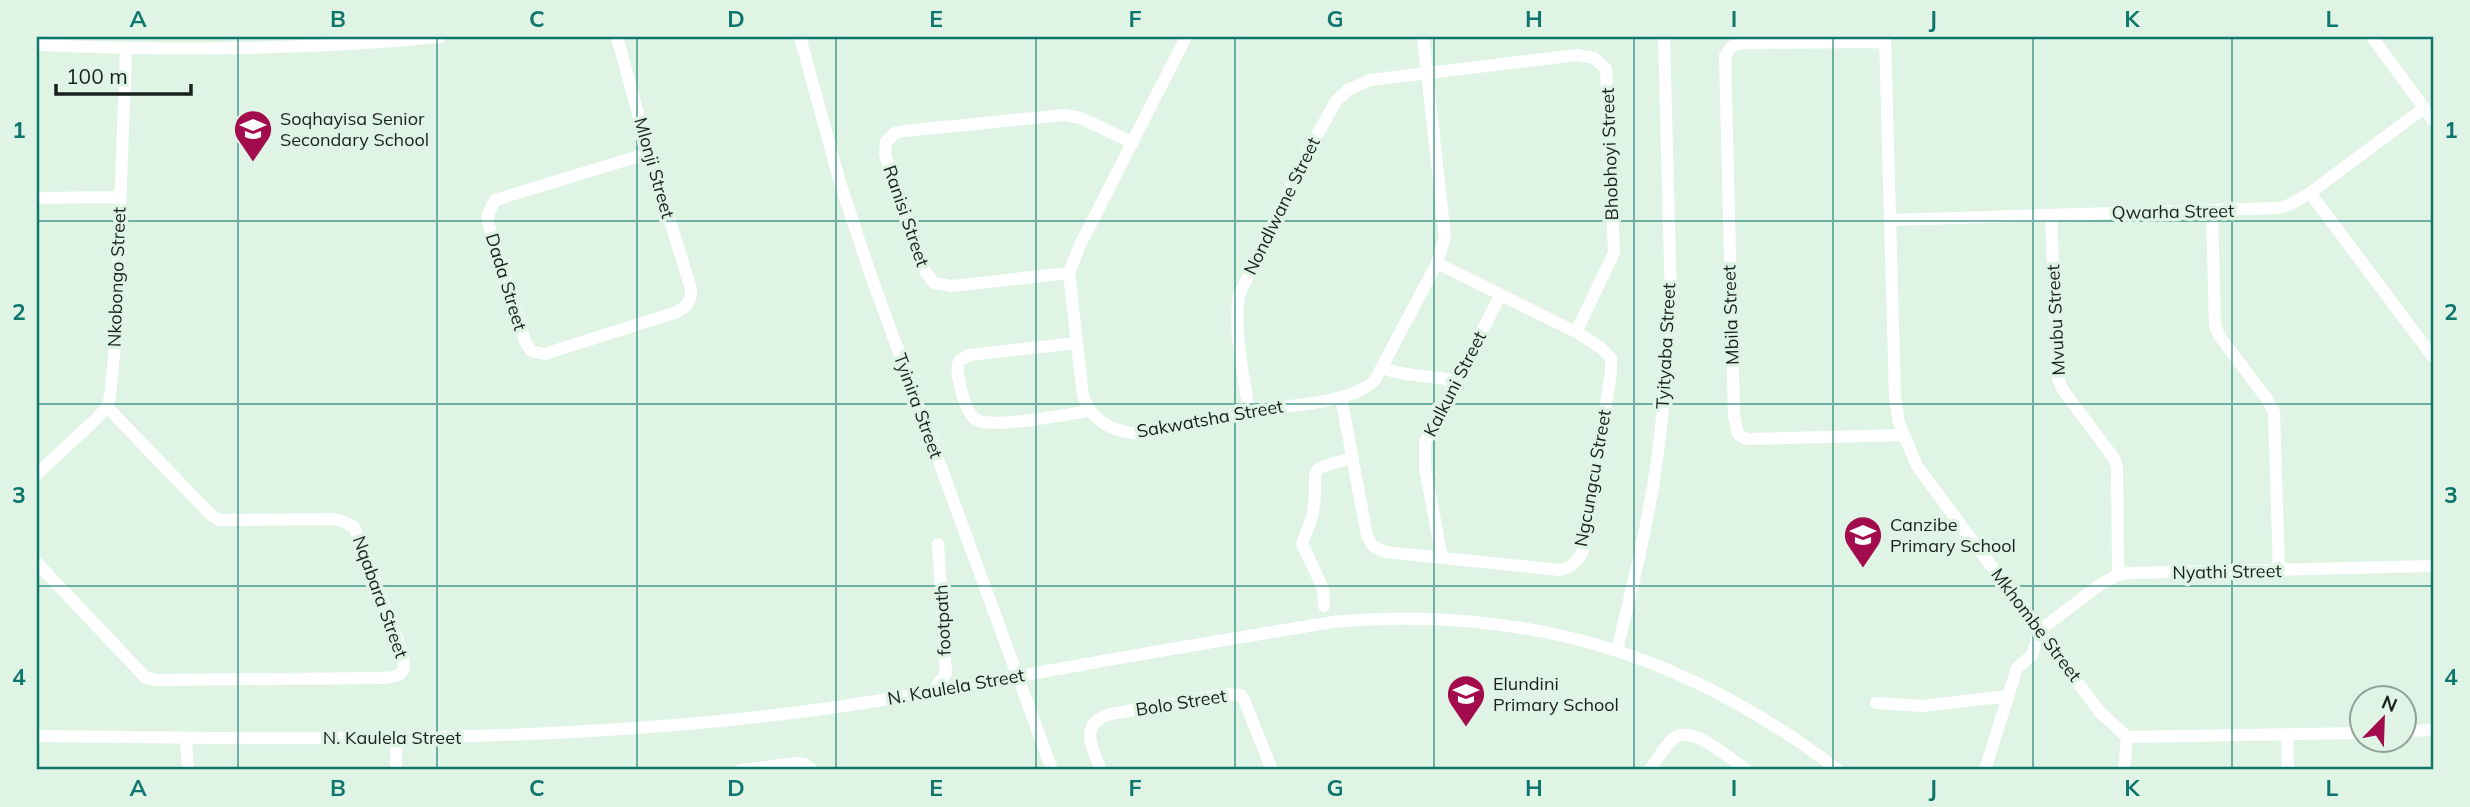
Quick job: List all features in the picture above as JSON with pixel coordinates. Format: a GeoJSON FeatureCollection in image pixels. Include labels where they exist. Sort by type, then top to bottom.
{"type":"FeatureCollection","features":[{"type":"Feature","properties":{"kind":"street"},"geometry":{"type":"LineString","coordinates":[[37,46],[125,49],[299,47],[440,37]]}},
{"type":"Feature","properties":{"kind":"street","name":"Mlonji Street"},"geometry":{"type":"LineString","coordinates":[[617,37],[691,289],[691,298]]}},
{"type":"Feature","properties":{"kind":"street","name":"Tyinira Street"},"geometry":{"type":"LineString","coordinates":[[800,37],[840,183],[871,276],[1052,770]]}},
{"type":"Feature","properties":{"kind":"street"},"geometry":{"type":"LineString","coordinates":[[1076,343],[969,355],[959,361],[957,371],[969,412],[980,422],[1012,422],[1088,411],[1083,397],[1069,273],[1079,247],[1186,37]]}},
{"type":"Feature","properties":{"kind":"street","name":"Sakwatsha Street"},"geometry":{"type":"LineString","coordinates":[[1088,411],[1114,428],[1146,434],[1248,412],[1341,397],[1367,388],[1383,368],[1437,263],[1445,237],[1423,37]]}},
{"type":"Feature","properties":{"kind":"street","name":"Tyityaba Street"},"geometry":{"type":"LineString","coordinates":[[1617,650],[1655,477],[1669,344],[1671,301],[1664,37]]}},
{"type":"Feature","properties":{"kind":"street"},"geometry":{"type":"LineString","coordinates":[[2372,37],[2433,120]]}},
{"type":"Feature","properties":{"kind":"street","name":"Mbila Street"},"geometry":{"type":"LineString","coordinates":[[1885,39],[1747,40],[1732,46],[1724,64],[1735,429],[1746,439],[1903,435]]}},
{"type":"Feature","properties":{"kind":"street","name":"Mkhombe Street"},"geometry":{"type":"LineString","coordinates":[[1885,39],[1895,397],[1903,435],[1917,466],[2099,711],[2127,737]]}},
{"type":"Feature","properties":{"kind":"street","name":"Nkobongo Street"},"geometry":{"type":"LineString","coordinates":[[107,407],[112,387],[125,49]]}},
{"type":"Feature","properties":{"kind":"street","name":"Bhobhoyi Street"},"geometry":{"type":"LineString","coordinates":[[1426,74],[1577,55],[1594,58],[1606,69],[1614,253],[1576,332]]}},
{"type":"Feature","properties":{"kind":"street","name":"Nondlwane Street"},"geometry":{"type":"LineString","coordinates":[[1248,412],[1239,344],[1239,295],[1312,144],[1336,101],[1348,90],[1370,80],[1426,74]]}},
{"type":"Feature","properties":{"kind":"street","name":"Qwarha Street"},"geometry":{"type":"LineString","coordinates":[[1890,220],[2278,208],[2295,203],[2310,193],[2424,107]]}},
{"type":"Feature","properties":{"kind":"street","name":"Ranisi Street"},"geometry":{"type":"LineString","coordinates":[[1069,273],[952,286],[934,283],[925,271],[885,155],[886,142],[894,133],[904,131],[1064,115],[1081,118],[1133,143]]}},
{"type":"Feature","properties":{"kind":"street","name":"Dada Street"},"geometry":{"type":"LineString","coordinates":[[649,153],[495,200],[488,214],[488,223],[525,341],[531,351],[538,354],[674,313],[683,309],[691,298]]}},
{"type":"Feature","properties":{"kind":"street"},"geometry":{"type":"LineString","coordinates":[[2310,193],[2433,358]]}},
{"type":"Feature","properties":{"kind":"street"},"geometry":{"type":"LineString","coordinates":[[37,198],[120,197]]}},
{"type":"Feature","properties":{"kind":"street"},"geometry":{"type":"LineString","coordinates":[[2212,211],[2216,326],[2220,337],[2274,412],[2279,571]]}},
{"type":"Feature","properties":{"kind":"street","name":"Mvubu Street"},"geometry":{"type":"LineString","coordinates":[[2052,215],[2058,379],[2117,466],[2118,575]]}},
{"type":"Feature","properties":{"kind":"street","name":"Ngcungcu Street"},"geometry":{"type":"LineString","coordinates":[[1341,397],[1367,536],[1373,547],[1385,552],[1560,570],[1568,568],[1578,559],[1582,552],[1612,365],[1608,354],[1576,332],[1437,263]]}},
{"type":"Feature","properties":{"kind":"street","name":"Kalkuni Street"},"geometry":{"type":"LineString","coordinates":[[1442,558],[1424,456],[1425,442],[1500,296]]}},
{"type":"Feature","properties":{"kind":"street"},"geometry":{"type":"LineString","coordinates":[[1383,368],[1392,372],[1433,375],[1456,381]]}},
{"type":"Feature","properties":{"kind":"street"},"geometry":{"type":"LineString","coordinates":[[38,469],[107,407]]}},
{"type":"Feature","properties":{"kind":"street","name":"Nqabara Street"},"geometry":{"type":"LineString","coordinates":[[37,563],[146,678],[383,678],[394,677],[402,672],[405,666],[354,527],[333,520],[219,520],[209,513],[107,407]]}},
{"type":"Feature","properties":{"kind":"street"},"geometry":{"type":"LineString","coordinates":[[1324,606],[1323,588],[1302,544],[1313,513],[1313,478],[1316,470],[1323,465],[1353,458]]}},
{"type":"Feature","properties":{"kind":"street","name":"footpath"},"geometry":{"type":"LineString","coordinates":[[933,691],[946,673],[939,544]]}},
{"type":"Feature","properties":{"kind":"street","name":"Nyathi Street"},"geometry":{"type":"LineString","coordinates":[[2118,575],[2433,566]]}},
{"type":"Feature","properties":{"kind":"street"},"geometry":{"type":"LineString","coordinates":[[1985,770],[2017,668],[2032,655],[2040,630],[2101,584],[2118,575]]}},
{"type":"Feature","properties":{"kind":"street","name":"N. Kaulela Street"},"geometry":{"type":"LineString","coordinates":[[37,736],[396,739],[622,730],[758,717],[933,691],[1333,622],[1401,617],[1495,622],[1557,634],[1617,650],[1669,669],[1720,693],[1783,730],[1838,770]]}},
{"type":"Feature","properties":{"kind":"street","name":"Bolo Street"},"geometry":{"type":"LineString","coordinates":[[1101,770],[1090,737],[1092,724],[1097,719],[1111,714],[1228,694],[1241,695],[1244,700],[1272,770]]}},
{"type":"Feature","properties":{"kind":"street"},"geometry":{"type":"LineString","coordinates":[[1876,704],[1922,706],[1987,696],[2008,696]]}},
{"type":"Feature","properties":{"kind":"street"},"geometry":{"type":"LineString","coordinates":[[2124,770],[2127,737],[2348,733]]}},
{"type":"Feature","properties":{"kind":"street"},"geometry":{"type":"LineString","coordinates":[[1650,770],[1667,744],[1685,734],[1698,737],[1747,770]]}},
{"type":"Feature","properties":{"kind":"street"},"geometry":{"type":"LineString","coordinates":[[2287,735],[2288,770]]}},
{"type":"Feature","properties":{"kind":"street"},"geometry":{"type":"LineString","coordinates":[[186,738],[188,770]]}},
{"type":"Feature","properties":{"kind":"street"},"geometry":{"type":"LineString","coordinates":[[396,739],[396,770]]}},
{"type":"Feature","properties":{"kind":"street"},"geometry":{"type":"LineString","coordinates":[[741,770],[797,763],[812,770]]}},
{"type":"Feature","properties":{"kind":"place","name":"Soqhayisa Senior Secondary School"},"geometry":{"type":"Point","coordinates":[253,163]}},
{"type":"Feature","properties":{"kind":"place","name":"Canzibe Primary School"},"geometry":{"type":"Point","coordinates":[1863,569]}},
{"type":"Feature","properties":{"kind":"place","name":"Elundini Primary School"},"geometry":{"type":"Point","coordinates":[1466,728]}}]}
